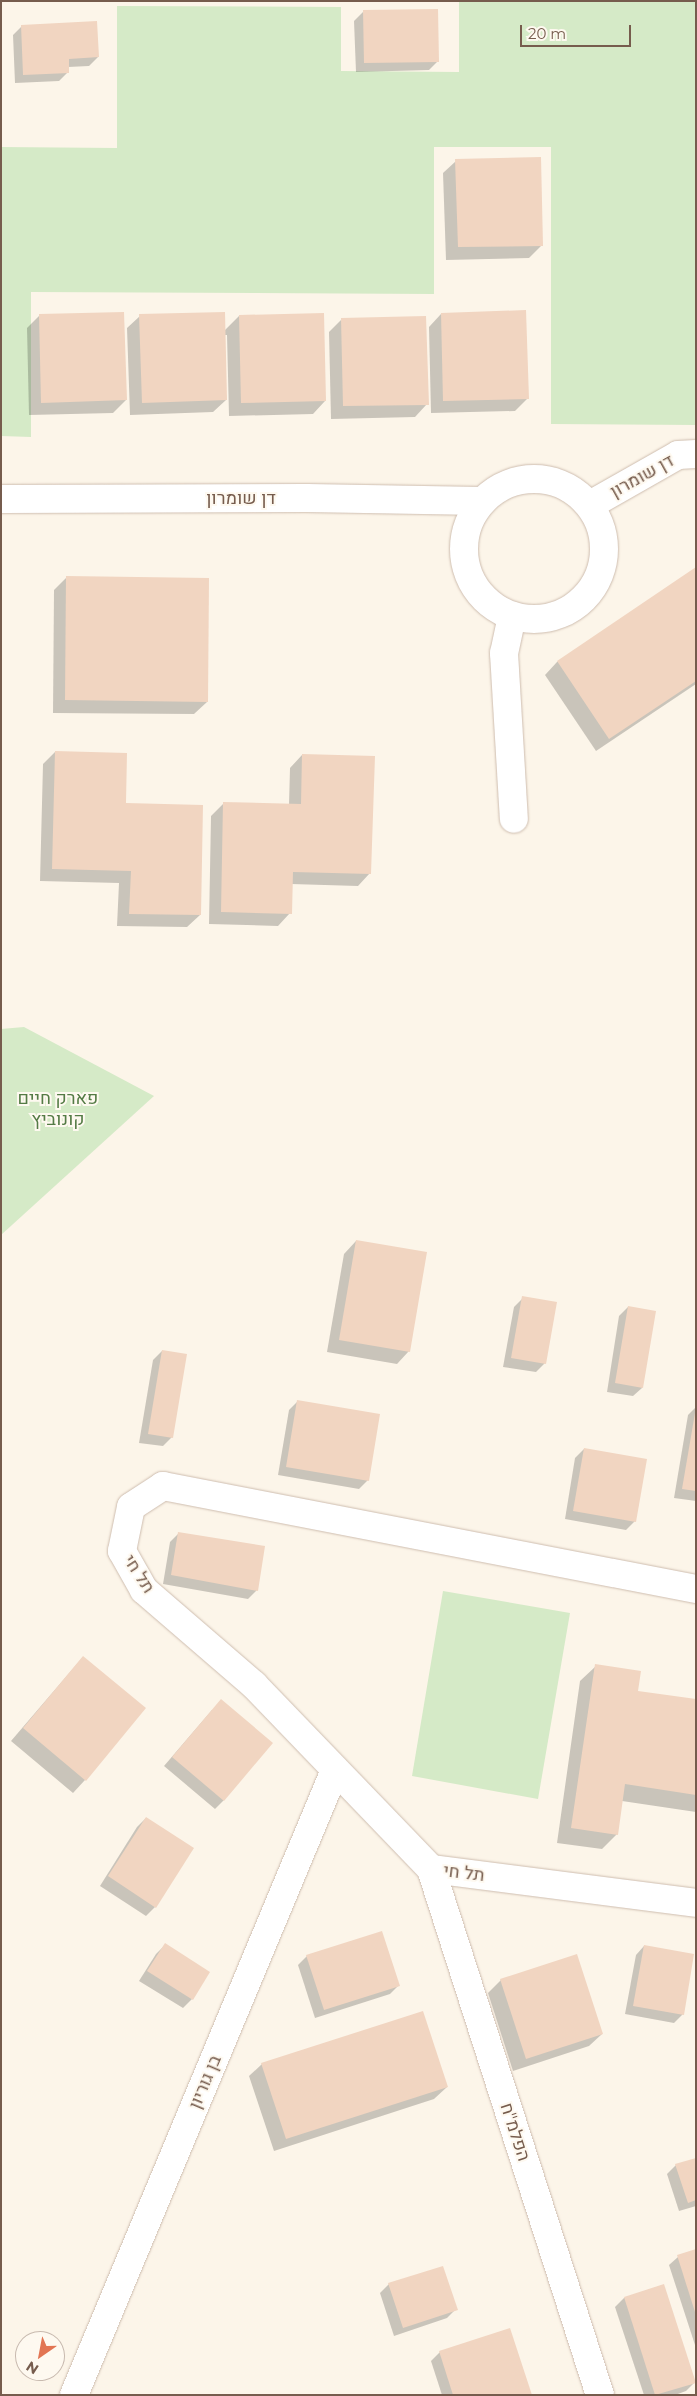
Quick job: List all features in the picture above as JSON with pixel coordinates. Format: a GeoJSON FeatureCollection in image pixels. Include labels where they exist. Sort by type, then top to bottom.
{"type":"FeatureCollection","features":[{"type":"Feature","properties":{"kind":"street","name":"דן שומרון"},"geometry":{"type":"LineString","coordinates":[[590,505],[678,454],[696,454]]}},
{"type":"Feature","properties":{"kind":"street"},"geometry":{"type":"LineString","coordinates":[[524,479],[548,480],[571,488],[590,505],[601,527],[605,549],[602,571],[591,590],[575,606],[556,616],[534,620],[512,616],[491,604],[475,588],[465,567],[464,543],[469,521],[482,502],[500,487],[524,479]]}},
{"type":"Feature","properties":{"kind":"street","name":"דן שומרון"},"geometry":{"type":"LineString","coordinates":[[1,499],[307,498],[482,502]]}},
{"type":"Feature","properties":{"kind":"street"},"geometry":{"type":"LineString","coordinates":[[512,616],[504,653],[514,819]]}},
{"type":"Feature","properties":{"kind":"street","name":"תל חי"},"geometry":{"type":"LineString","coordinates":[[696,1589],[163,1486],[131,1507],[122,1551],[144,1590],[254,1685],[431,1869],[696,1903]]}},
{"type":"Feature","properties":{"kind":"street","name":"בן גוריון"},"geometry":{"type":"LineString","coordinates":[[74,2395],[335,1770]]}},
{"type":"Feature","properties":{"kind":"street","name":"הפלמ\"ח"},"geometry":{"type":"LineString","coordinates":[[431,1869],[600,2395]]}},
{"type":"Feature","properties":{"kind":"green space"},"geometry":{"type":"Polygon","coordinates":[[[459,1],[696,1],[696,425],[551,424],[551,147],[434,147],[434,294],[31,292],[31,437],[1,436],[1,147],[117,148],[117,6],[341,7],[341,71],[459,72],[459,1]]]}},
{"type":"Feature","properties":{"kind":"green space","name":"פארק חיים קונוביץ"},"geometry":{"type":"Polygon","coordinates":[[[24,1027],[154,1096],[1,1235],[1,1029],[24,1027]]]}},
{"type":"Feature","properties":{"kind":"green space"},"geometry":{"type":"Polygon","coordinates":[[[443,1591],[570,1613],[538,1799],[412,1776],[443,1591]]]}},
{"type":"Feature","properties":{"kind":"building"},"geometry":{"type":"Polygon","coordinates":[[[438,9],[439,62],[364,63],[363,10],[438,9]]]}},
{"type":"Feature","properties":{"kind":"building"},"geometry":{"type":"Polygon","coordinates":[[[97,21],[99,57],[69,59],[69,73],[23,75],[21,25],[97,21]]]}},
{"type":"Feature","properties":{"kind":"building"},"geometry":{"type":"Polygon","coordinates":[[[541,157],[543,246],[458,247],[455,159],[541,157]]]}},
{"type":"Feature","properties":{"kind":"building"},"geometry":{"type":"Polygon","coordinates":[[[526,310],[529,399],[443,401],[441,313],[526,310]]]}},
{"type":"Feature","properties":{"kind":"building"},"geometry":{"type":"Polygon","coordinates":[[[124,312],[127,400],[41,403],[39,314],[124,312]]]}},
{"type":"Feature","properties":{"kind":"building"},"geometry":{"type":"Polygon","coordinates":[[[225,312],[227,400],[142,403],[139,314],[225,312]]]}},
{"type":"Feature","properties":{"kind":"building"},"geometry":{"type":"Polygon","coordinates":[[[324,313],[326,401],[241,403],[239,315],[324,313]]]}},
{"type":"Feature","properties":{"kind":"building"},"geometry":{"type":"Polygon","coordinates":[[[426,316],[429,405],[343,406],[341,318],[426,316]]]}},
{"type":"Feature","properties":{"kind":"building"},"geometry":{"type":"Polygon","coordinates":[[[696,567],[696,681],[609,739],[557,661],[696,567]]]}},
{"type":"Feature","properties":{"kind":"building"},"geometry":{"type":"Polygon","coordinates":[[[66,576],[209,578],[208,702],[65,700],[66,576]]]}},
{"type":"Feature","properties":{"kind":"building"},"geometry":{"type":"Polygon","coordinates":[[[55,751],[127,753],[126,803],[203,805],[201,915],[129,914],[131,871],[52,869],[55,751]]]}},
{"type":"Feature","properties":{"kind":"building"},"geometry":{"type":"Polygon","coordinates":[[[302,754],[375,756],[371,874],[293,872],[292,914],[221,912],[223,802],[301,804],[302,754]]]}},
{"type":"Feature","properties":{"kind":"building"},"geometry":{"type":"Polygon","coordinates":[[[356,1240],[427,1252],[410,1352],[339,1340],[356,1240]]]}},
{"type":"Feature","properties":{"kind":"building"},"geometry":{"type":"Polygon","coordinates":[[[522,1296],[557,1302],[546,1364],[511,1358],[522,1296]]]}},
{"type":"Feature","properties":{"kind":"building"},"geometry":{"type":"Polygon","coordinates":[[[628,1306],[656,1311],[643,1388],[615,1383],[628,1306]]]}},
{"type":"Feature","properties":{"kind":"building"},"geometry":{"type":"Polygon","coordinates":[[[162,1350],[187,1354],[173,1438],[148,1434],[162,1350]]]}},
{"type":"Feature","properties":{"kind":"building"},"geometry":{"type":"Polygon","coordinates":[[[297,1400],[380,1414],[369,1481],[286,1467],[297,1400]]]}},
{"type":"Feature","properties":{"kind":"building"},"geometry":{"type":"Polygon","coordinates":[[[696,1413],[696,1491],[682,1489],[696,1413]]]}},
{"type":"Feature","properties":{"kind":"building"},"geometry":{"type":"Polygon","coordinates":[[[584,1448],[647,1459],[636,1522],[573,1511],[584,1448]]]}},
{"type":"Feature","properties":{"kind":"building"},"geometry":{"type":"Polygon","coordinates":[[[178,1532],[265,1546],[258,1591],[171,1575],[178,1532]]]}},
{"type":"Feature","properties":{"kind":"building"},"geometry":{"type":"Polygon","coordinates":[[[83,1656],[146,1708],[86,1781],[23,1728],[83,1656]]]}},
{"type":"Feature","properties":{"kind":"building"},"geometry":{"type":"Polygon","coordinates":[[[595,1664],[641,1671],[638,1691],[696,1699],[696,1795],[625,1784],[618,1835],[571,1828],[595,1664]]]}},
{"type":"Feature","properties":{"kind":"building"},"geometry":{"type":"Polygon","coordinates":[[[221,1699],[273,1743],[224,1801],[172,1757],[221,1699]]]}},
{"type":"Feature","properties":{"kind":"building"},"geometry":{"type":"Polygon","coordinates":[[[146,1817],[194,1848],[156,1908],[108,1876],[146,1817]]]}},
{"type":"Feature","properties":{"kind":"building"},"geometry":{"type":"Polygon","coordinates":[[[382,1931],[400,1986],[324,2010],[306,1955],[382,1931]]]}},
{"type":"Feature","properties":{"kind":"building"},"geometry":{"type":"Polygon","coordinates":[[[165,1943],[210,1972],[193,2000],[147,1971],[165,1943]]]}},
{"type":"Feature","properties":{"kind":"building"},"geometry":{"type":"Polygon","coordinates":[[[644,1945],[694,1954],[684,2015],[633,2006],[644,1945]]]}},
{"type":"Feature","properties":{"kind":"building"},"geometry":{"type":"Polygon","coordinates":[[[577,1954],[603,2034],[526,2059],[500,1979],[577,1954]]]}},
{"type":"Feature","properties":{"kind":"building"},"geometry":{"type":"Polygon","coordinates":[[[423,2011],[448,2087],[286,2139],[261,2063],[423,2011]]]}},
{"type":"Feature","properties":{"kind":"building"},"geometry":{"type":"Polygon","coordinates":[[[696,2158],[696,2200],[688,2203],[675,2164],[696,2158]]]}},
{"type":"Feature","properties":{"kind":"building"},"geometry":{"type":"Polygon","coordinates":[[[696,2249],[696,2312],[695,2312],[677,2255],[696,2249]]]}},
{"type":"Feature","properties":{"kind":"building"},"geometry":{"type":"Polygon","coordinates":[[[443,2266],[458,2310],[403,2328],[388,2283],[443,2266]]]}},
{"type":"Feature","properties":{"kind":"building"},"geometry":{"type":"Polygon","coordinates":[[[664,2284],[696,2383],[655,2395],[624,2297],[664,2284]]]}},
{"type":"Feature","properties":{"kind":"building"},"geometry":{"type":"Polygon","coordinates":[[[510,2328],[532,2395],[453,2395],[439,2351],[510,2328]]]}}]}
